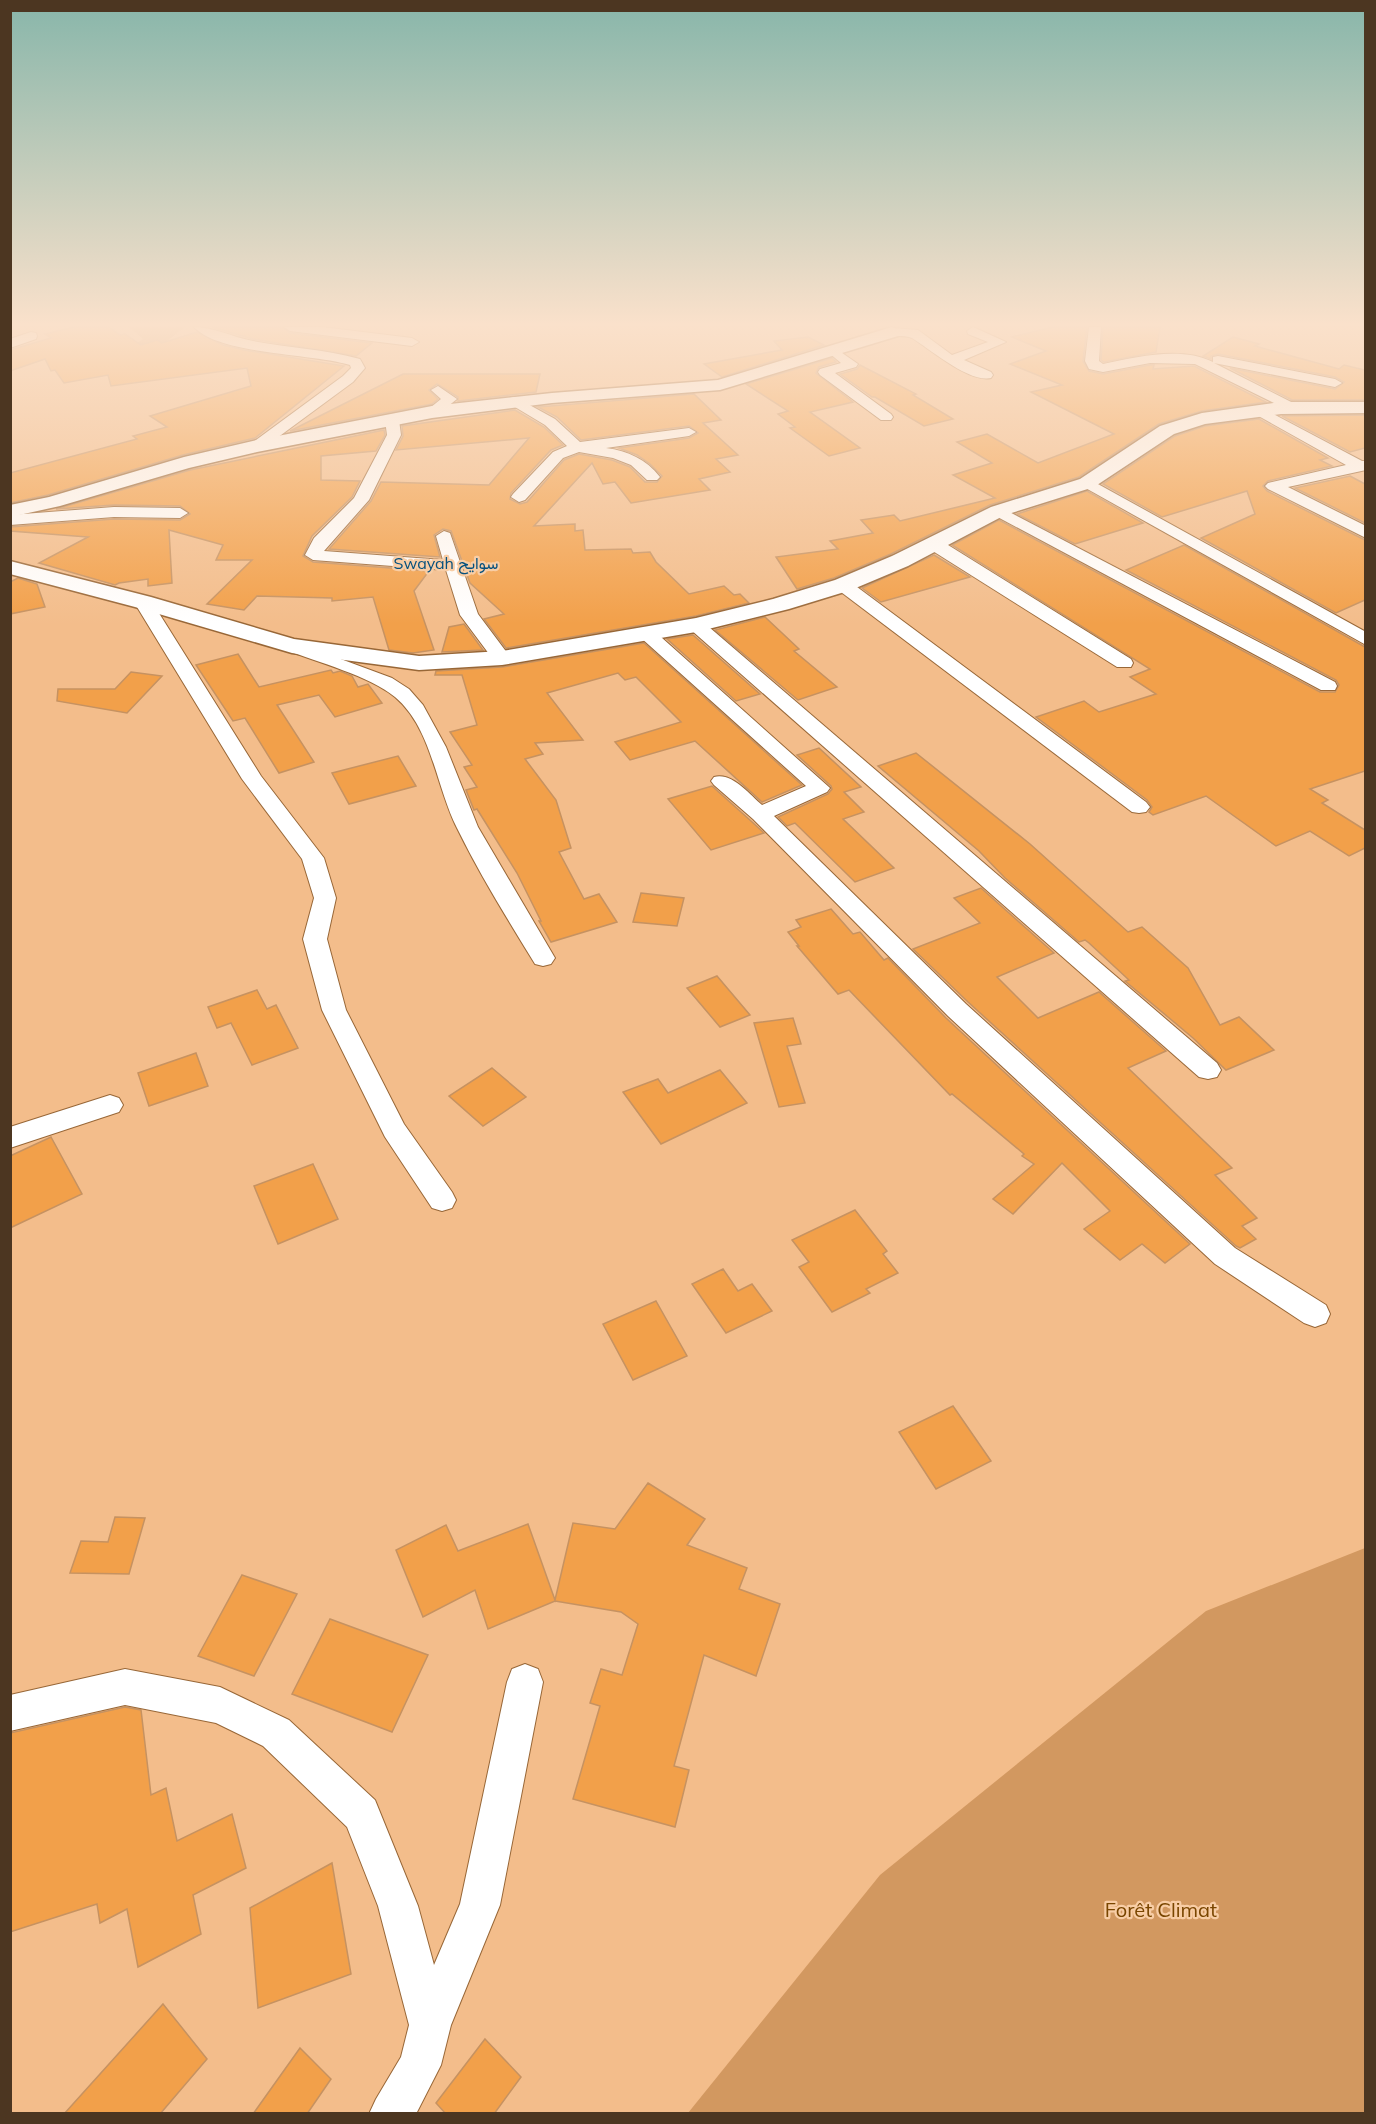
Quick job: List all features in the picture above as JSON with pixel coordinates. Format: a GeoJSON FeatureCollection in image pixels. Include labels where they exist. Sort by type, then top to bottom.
{"type":"FeatureCollection","features":[{"type":"Feature","properties":{"kind":"street"},"geometry":{"type":"LineString","coordinates":[[257,446],[284,426]]}},
{"type":"Feature","properties":{"kind":"street"},"geometry":{"type":"LineString","coordinates":[[10,511],[53,502],[184,463],[360,426]]}},
{"type":"Feature","properties":{"kind":"street"},"geometry":{"type":"LineString","coordinates":[[393,426],[394,435],[361,500],[320,542],[313,555],[454,566]]}},
{"type":"Feature","properties":{"kind":"street"},"geometry":{"type":"LineString","coordinates":[[554,426],[577,447],[617,454],[636,462],[652,477]]}},
{"type":"Feature","properties":{"kind":"street"},"geometry":{"type":"LineString","coordinates":[[292,646],[419,663],[502,658],[696,625],[781,604],[843,585],[934,544],[998,511],[1087,483],[1167,430],[1179,426]]}},
{"type":"Feature","properties":{"kind":"street"},"geometry":{"type":"LineString","coordinates":[[1288,426],[1362,466]]}},
{"type":"Feature","properties":{"kind":"street"},"geometry":{"type":"LineString","coordinates":[[519,496],[558,455],[577,447],[689,432]]}},
{"type":"Feature","properties":{"kind":"street"},"geometry":{"type":"LineString","coordinates":[[1362,466],[1273,486],[1365,533]]}},
{"type":"Feature","properties":{"kind":"street"},"geometry":{"type":"LineString","coordinates":[[1087,483],[1365,640]]}},
{"type":"Feature","properties":{"kind":"street"},"geometry":{"type":"LineString","coordinates":[[998,511],[1328,686]]}},
{"type":"Feature","properties":{"kind":"street"},"geometry":{"type":"LineString","coordinates":[[10,520],[114,512],[180,513]]}},
{"type":"Feature","properties":{"kind":"street"},"geometry":{"type":"LineString","coordinates":[[444,536],[469,615],[502,658]]}},
{"type":"Feature","properties":{"kind":"street"},"geometry":{"type":"LineString","coordinates":[[934,544],[1124,663]]}},
{"type":"Feature","properties":{"kind":"street"},"geometry":{"type":"LineString","coordinates":[[10,567],[143,602],[292,646],[398,689],[409,700],[436,744],[466,825],[543,958]]}},
{"type":"Feature","properties":{"kind":"street"},"geometry":{"type":"LineString","coordinates":[[843,585],[1139,807]]}},
{"type":"Feature","properties":{"kind":"street"},"geometry":{"type":"LineString","coordinates":[[143,602],[252,779],[313,858],[325,898],[315,939],[334,1010],[394,1130],[442,1200]]}},
{"type":"Feature","properties":{"kind":"street"},"geometry":{"type":"LineString","coordinates":[[696,625],[1208,1070]]}},
{"type":"Feature","properties":{"kind":"street"},"geometry":{"type":"LineString","coordinates":[[646,633],[820,788],[760,814]]}},
{"type":"Feature","properties":{"kind":"street"},"geometry":{"type":"LineString","coordinates":[[721,781],[760,814],[957,1010],[1225,1256],[1315,1314]]}},
{"type":"Feature","properties":{"kind":"street"},"geometry":{"type":"LineString","coordinates":[[10,1138],[110,1105]]}},
{"type":"Feature","properties":{"kind":"street"},"geometry":{"type":"LineString","coordinates":[[391,2114],[420,2066],[430,2025],[480,1905],[525,1682]]}},
{"type":"Feature","properties":{"kind":"street"},"geometry":{"type":"LineString","coordinates":[[10,1713],[125,1687],[220,1705],[276,1733],[361,1814],[398,1906],[430,2025]]}},
{"type":"Feature","properties":{"kind":"green space","name":"Forêt Climat"},"geometry":{"type":"Polygon","coordinates":[[[1365,1548],[1365,2113],[688,2113],[880,1875],[1206,1611],[1365,1548]]]}},
{"type":"Feature","properties":{"kind":"building"},"geometry":{"type":"Polygon","coordinates":[[[270,426],[255,438],[183,455],[48,495],[10,503],[10,473],[137,439],[133,436],[167,427],[270,426]]]}},
{"type":"Feature","properties":{"kind":"building"},"geometry":{"type":"Polygon","coordinates":[[[300,426],[316,426],[290,431],[300,426]]]}},
{"type":"Feature","properties":{"kind":"building"},"geometry":{"type":"Polygon","coordinates":[[[402,426],[544,427],[563,445],[551,450],[511,493],[510,499],[520,504],[527,502],[564,460],[579,454],[612,460],[630,467],[645,482],[657,482],[662,476],[650,464],[637,455],[619,448],[689,438],[698,433],[689,426],[706,426],[738,455],[716,459],[730,472],[699,479],[710,490],[631,503],[615,482],[603,484],[592,463],[534,526],[575,524],[575,531],[583,530],[585,550],[631,549],[633,553],[650,552],[656,562],[689,594],[724,586],[734,595],[740,594],[749,603],[696,616],[506,648],[484,619],[504,614],[470,583],[451,531],[443,529],[434,535],[440,557],[329,549],[371,501],[381,482],[489,485],[529,438],[396,450],[403,436],[402,426]]]}},
{"type":"Feature","properties":{"kind":"building"},"geometry":{"type":"Polygon","coordinates":[[[567,426],[688,426],[581,440],[567,426]]]}},
{"type":"Feature","properties":{"kind":"building"},"geometry":{"type":"Polygon","coordinates":[[[830,426],[860,448],[829,456],[790,428],[830,426]]]}},
{"type":"Feature","properties":{"kind":"building"},"geometry":{"type":"Polygon","coordinates":[[[1098,426],[1156,426],[1079,477],[990,505],[891,554],[834,578],[797,589],[776,557],[838,549],[830,541],[873,533],[861,520],[894,515],[900,521],[995,498],[953,475],[992,463],[957,442],[987,434],[1038,463],[1114,434],[1098,426]]]}},
{"type":"Feature","properties":{"kind":"building"},"geometry":{"type":"Polygon","coordinates":[[[1205,426],[1272,426],[1328,458],[1320,460],[1332,466],[1268,481],[1263,486],[1267,491],[1365,540],[1365,600],[1336,613],[1201,538],[1255,514],[1247,491],[1162,517],[1103,484],[1175,436],[1205,426]]]}},
{"type":"Feature","properties":{"kind":"building"},"geometry":{"type":"Polygon","coordinates":[[[1301,426],[1365,426],[1365,448],[1350,452],[1301,426]]]}},
{"type":"Feature","properties":{"kind":"building"},"geometry":{"type":"Polygon","coordinates":[[[384,430],[385,435],[376,451],[321,456],[321,480],[360,481],[352,497],[312,536],[303,556],[313,562],[429,571],[414,591],[434,650],[413,653],[389,650],[373,597],[332,601],[332,598],[257,596],[244,610],[207,604],[252,560],[216,560],[223,545],[169,530],[172,583],[148,586],[148,579],[115,585],[39,563],[88,537],[10,531],[10,527],[114,519],[180,520],[190,514],[180,506],[114,505],[56,509],[190,470],[384,430]]]}},
{"type":"Feature","properties":{"kind":"building"},"geometry":{"type":"Polygon","coordinates":[[[1350,476],[1365,484],[1365,523],[1295,488],[1350,476]]]}},
{"type":"Feature","properties":{"kind":"building"},"geometry":{"type":"Polygon","coordinates":[[[1087,491],[1143,523],[1075,544],[1017,514],[1087,491]]]}},
{"type":"Feature","properties":{"kind":"building"},"geometry":{"type":"Polygon","coordinates":[[[999,520],[1320,692],[1335,692],[1339,685],[1336,680],[1126,570],[1184,545],[1365,647],[1365,771],[1310,789],[1328,800],[1322,803],[1365,830],[1365,848],[1349,856],[1310,831],[1276,846],[1206,796],[1153,815],[1149,812],[1152,807],[1147,800],[1036,717],[1084,701],[1099,712],[1156,694],[1130,677],[1150,669],[952,545],[999,520]]]}},
{"type":"Feature","properties":{"kind":"building"},"geometry":{"type":"Polygon","coordinates":[[[934,555],[970,577],[881,602],[862,588],[934,555]]]}},
{"type":"Feature","properties":{"kind":"building"},"geometry":{"type":"Polygon","coordinates":[[[18,578],[37,584],[45,607],[10,614],[10,582],[18,578]]]}},
{"type":"Feature","properties":{"kind":"building"},"geometry":{"type":"Polygon","coordinates":[[[765,617],[799,649],[794,651],[837,687],[798,700],[715,630],[765,617]]]}},
{"type":"Feature","properties":{"kind":"building"},"geometry":{"type":"Polygon","coordinates":[[[464,624],[483,650],[442,652],[449,627],[464,624]]]}},
{"type":"Feature","properties":{"kind":"building"},"geometry":{"type":"Polygon","coordinates":[[[693,635],[760,694],[736,701],[667,639],[693,635]]]}},
{"type":"Feature","properties":{"kind":"building"},"geometry":{"type":"Polygon","coordinates":[[[644,643],[802,785],[762,802],[695,741],[630,760],[615,742],[681,722],[636,677],[625,680],[618,673],[547,693],[583,740],[535,743],[543,754],[525,759],[556,800],[571,848],[559,852],[584,899],[599,894],[617,922],[551,942],[517,873],[477,809],[474,810],[466,790],[477,787],[464,767],[472,765],[450,732],[477,725],[462,675],[435,675],[436,671],[502,667],[644,643]]]}},
{"type":"Feature","properties":{"kind":"building"},"geometry":{"type":"Polygon","coordinates":[[[238,654],[259,687],[331,670],[333,673],[340,671],[352,676],[358,687],[368,684],[382,703],[335,717],[319,695],[277,705],[314,762],[279,773],[245,718],[233,721],[196,665],[238,654]]]}},
{"type":"Feature","properties":{"kind":"building"},"geometry":{"type":"Polygon","coordinates":[[[131,672],[162,676],[127,713],[57,701],[58,689],[115,689],[131,672]]]}},
{"type":"Feature","properties":{"kind":"building"},"geometry":{"type":"Polygon","coordinates":[[[819,748],[861,787],[844,792],[864,812],[843,819],[894,868],[855,882],[795,823],[787,826],[778,817],[828,794],[832,789],[797,755],[819,748]]]}},
{"type":"Feature","properties":{"kind":"building"},"geometry":{"type":"Polygon","coordinates":[[[916,753],[1030,844],[1128,932],[1142,927],[1188,968],[1220,1025],[1239,1017],[1274,1050],[1226,1070],[1193,1038],[1125,981],[1129,980],[1089,943],[1085,940],[1079,942],[1005,878],[979,851],[878,766],[916,753]]]}},
{"type":"Feature","properties":{"kind":"building"},"geometry":{"type":"Polygon","coordinates":[[[398,756],[416,786],[349,804],[332,773],[398,756]]]}},
{"type":"Feature","properties":{"kind":"building"},"geometry":{"type":"Polygon","coordinates":[[[712,786],[764,833],[711,850],[668,799],[712,786]]]}},
{"type":"Feature","properties":{"kind":"building"},"geometry":{"type":"Polygon","coordinates":[[[981,888],[1054,953],[997,977],[1038,1018],[1099,992],[1166,1051],[1128,1068],[1232,1168],[1215,1175],[1257,1218],[1242,1226],[1256,1239],[1240,1248],[1236,1246],[913,949],[980,923],[954,898],[981,888]]]}},
{"type":"Feature","properties":{"kind":"building"},"geometry":{"type":"Polygon","coordinates":[[[641,893],[684,898],[677,926],[633,922],[641,893]]]}},
{"type":"Feature","properties":{"kind":"building"},"geometry":{"type":"Polygon","coordinates":[[[831,909],[853,934],[860,932],[884,960],[888,958],[946,1018],[1190,1244],[1165,1263],[1142,1244],[1120,1260],[1084,1229],[1110,1211],[1062,1163],[1013,1214],[993,1199],[1034,1164],[952,1094],[950,1095],[849,990],[838,994],[797,946],[799,946],[788,932],[801,927],[796,920],[831,909]]]}},
{"type":"Feature","properties":{"kind":"building"},"geometry":{"type":"Polygon","coordinates":[[[717,976],[750,1015],[720,1027],[687,988],[717,976]]]}},
{"type":"Feature","properties":{"kind":"building"},"geometry":{"type":"Polygon","coordinates":[[[257,990],[267,1009],[276,1005],[298,1048],[252,1065],[231,1023],[217,1028],[208,1007],[257,990]]]}},
{"type":"Feature","properties":{"kind":"building"},"geometry":{"type":"Polygon","coordinates":[[[793,1018],[801,1044],[787,1046],[805,1103],[779,1107],[754,1023],[793,1018]]]}},
{"type":"Feature","properties":{"kind":"building"},"geometry":{"type":"Polygon","coordinates":[[[196,1053],[208,1086],[149,1106],[138,1073],[196,1053]]]}},
{"type":"Feature","properties":{"kind":"building"},"geometry":{"type":"Polygon","coordinates":[[[492,1068],[526,1097],[483,1126],[449,1096],[492,1068]]]}},
{"type":"Feature","properties":{"kind":"building"},"geometry":{"type":"Polygon","coordinates":[[[720,1070],[747,1103],[661,1144],[623,1092],[658,1079],[668,1093],[720,1070]]]}},
{"type":"Feature","properties":{"kind":"building"},"geometry":{"type":"Polygon","coordinates":[[[51,1137],[82,1194],[10,1228],[10,1156],[51,1137]]]}},
{"type":"Feature","properties":{"kind":"building"},"geometry":{"type":"Polygon","coordinates":[[[313,1164],[338,1219],[278,1244],[254,1186],[313,1164]]]}},
{"type":"Feature","properties":{"kind":"building"},"geometry":{"type":"Polygon","coordinates":[[[855,1210],[887,1251],[883,1254],[898,1273],[866,1289],[870,1293],[832,1312],[799,1267],[809,1262],[792,1240],[855,1210]]]}},
{"type":"Feature","properties":{"kind":"building"},"geometry":{"type":"Polygon","coordinates":[[[723,1269],[738,1291],[752,1284],[772,1311],[726,1333],[692,1284],[723,1269]]]}},
{"type":"Feature","properties":{"kind":"building"},"geometry":{"type":"Polygon","coordinates":[[[656,1301],[687,1356],[633,1380],[603,1324],[656,1301]]]}},
{"type":"Feature","properties":{"kind":"building"},"geometry":{"type":"Polygon","coordinates":[[[953,1406],[991,1461],[936,1489],[899,1432],[953,1406]]]}},
{"type":"Feature","properties":{"kind":"building"},"geometry":{"type":"Polygon","coordinates":[[[648,1483],[705,1519],[687,1545],[747,1568],[739,1589],[780,1604],[756,1676],[704,1655],[674,1766],[689,1770],[675,1827],[573,1799],[600,1706],[590,1703],[601,1669],[622,1675],[638,1624],[621,1612],[555,1601],[488,1629],[475,1590],[423,1617],[396,1550],[446,1525],[458,1551],[528,1524],[555,1600],[573,1523],[615,1529],[648,1483]]]}},
{"type":"Feature","properties":{"kind":"building"},"geometry":{"type":"Polygon","coordinates":[[[115,1517],[145,1518],[129,1574],[70,1573],[81,1541],[108,1542],[115,1517]]]}},
{"type":"Feature","properties":{"kind":"building"},"geometry":{"type":"Polygon","coordinates":[[[242,1575],[297,1594],[254,1676],[198,1656],[242,1575]]]}},
{"type":"Feature","properties":{"kind":"building"},"geometry":{"type":"Polygon","coordinates":[[[330,1619],[428,1655],[392,1732],[292,1694],[330,1619]]]}},
{"type":"Feature","properties":{"kind":"building"},"geometry":{"type":"Polygon","coordinates":[[[125,1707],[141,1710],[151,1795],[166,1788],[177,1841],[232,1814],[246,1868],[193,1895],[201,1934],[138,1967],[127,1909],[100,1923],[97,1904],[10,1932],[10,1733],[125,1707]]]}},
{"type":"Feature","properties":{"kind":"building"},"geometry":{"type":"Polygon","coordinates":[[[332,1863],[351,1974],[258,2008],[250,1908],[332,1863]]]}},
{"type":"Feature","properties":{"kind":"building"},"geometry":{"type":"Polygon","coordinates":[[[163,2004],[207,2059],[160,2114],[64,2114],[163,2004]]]}},
{"type":"Feature","properties":{"kind":"building"},"geometry":{"type":"Polygon","coordinates":[[[485,2039],[521,2077],[494,2114],[446,2114],[436,2103],[485,2039]]]}},
{"type":"Feature","properties":{"kind":"building"},"geometry":{"type":"Polygon","coordinates":[[[300,2048],[331,2079],[307,2114],[253,2114],[300,2048]]]}},
{"type":"Feature","properties":{"kind":"district","name":"Swayah سوايح"},"geometry":{"type":"Point","coordinates":[446,563]}}]}
